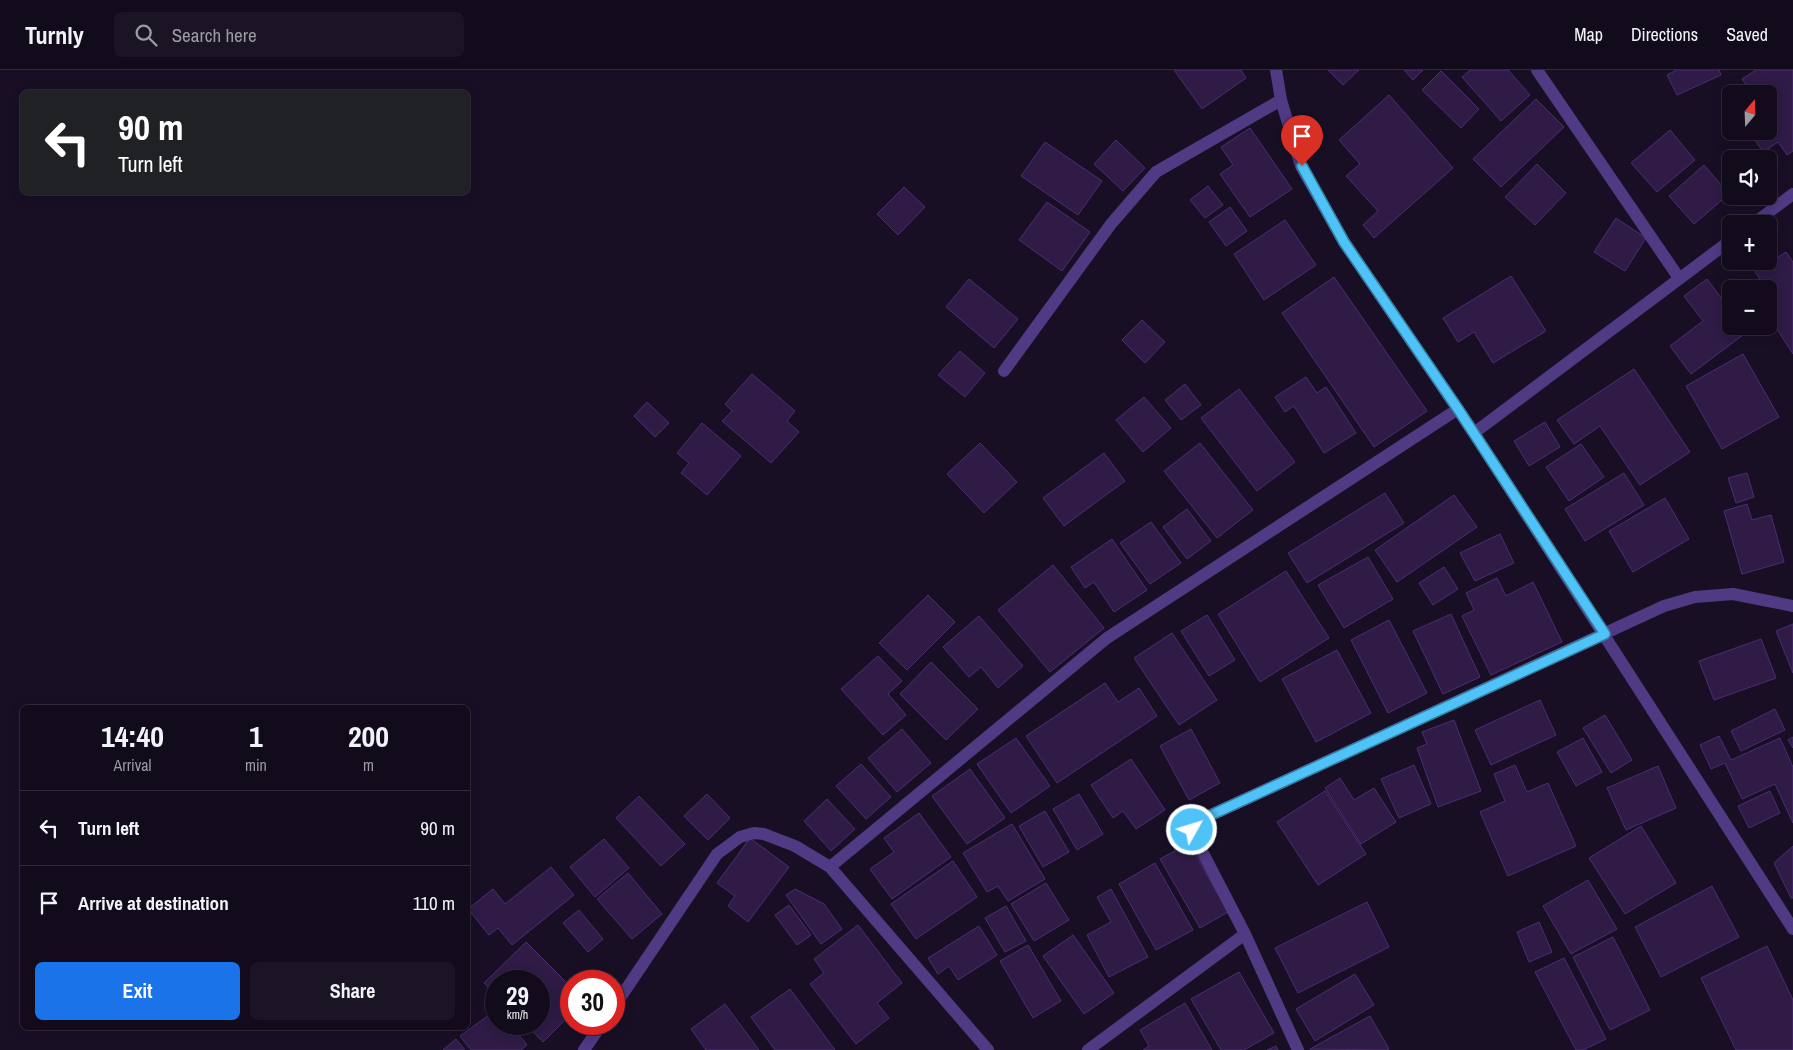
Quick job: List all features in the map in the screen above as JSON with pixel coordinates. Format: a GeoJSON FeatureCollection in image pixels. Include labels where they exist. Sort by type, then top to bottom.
{"type":"FeatureCollection","features":[{"type":"Feature","properties":{"kind":"street"},"geometry":{"type":"LineString","coordinates":[[1276,70],[1281,100],[1302,166],[1344,242],[1474,433],[1793,929]]}},
{"type":"Feature","properties":{"kind":"street"},"geometry":{"type":"LineString","coordinates":[[1536,70],[1679,278]]}},
{"type":"Feature","properties":{"kind":"street"},"geometry":{"type":"LineString","coordinates":[[1004,371],[1111,224],[1156,172],[1281,100]]}},
{"type":"Feature","properties":{"kind":"street"},"geometry":{"type":"LineString","coordinates":[[1765,215],[1793,194]]}},
{"type":"Feature","properties":{"kind":"street"},"geometry":{"type":"LineString","coordinates":[[1474,433],[1722,247]]}},
{"type":"Feature","properties":{"kind":"street"},"geometry":{"type":"LineString","coordinates":[[830,867],[1107,638],[1458,409]]}},
{"type":"Feature","properties":{"kind":"street"},"geometry":{"type":"LineString","coordinates":[[1298,1050],[1245,934],[1192,830],[1198,821],[1664,606],[1695,597],[1733,594],[1793,606]]}},
{"type":"Feature","properties":{"kind":"street"},"geometry":{"type":"LineString","coordinates":[[625,991],[717,854],[728,844],[740,837],[754,833],[764,834],[795,846],[830,867],[988,1050]]}},
{"type":"Feature","properties":{"kind":"street"},"geometry":{"type":"LineString","coordinates":[[1088,1050],[1245,934]]}},
{"type":"Feature","properties":{"kind":"street"},"geometry":{"type":"LineString","coordinates":[[584,1050],[594,1035]]}},
{"type":"Feature","properties":{"kind":"building"},"geometry":{"type":"Polygon","coordinates":[[[1174,70],[1241,70],[1246,78],[1202,109],[1174,70]]]}},
{"type":"Feature","properties":{"kind":"building"},"geometry":{"type":"Polygon","coordinates":[[[1328,70],[1359,70],[1343,85],[1328,70]]]}},
{"type":"Feature","properties":{"kind":"building"},"geometry":{"type":"Polygon","coordinates":[[[1404,70],[1423,70],[1413,80],[1404,70]]]}},
{"type":"Feature","properties":{"kind":"building"},"geometry":{"type":"Polygon","coordinates":[[[1470,70],[1508,70],[1530,95],[1501,121],[1462,77],[1470,70]]]}},
{"type":"Feature","properties":{"kind":"building"},"geometry":{"type":"Polygon","coordinates":[[[1677,70],[1719,70],[1721,75],[1677,95],[1667,75],[1677,70]]]}},
{"type":"Feature","properties":{"kind":"building"},"geometry":{"type":"Polygon","coordinates":[[[1756,70],[1793,70],[1793,151],[1787,155],[1778,142],[1766,150],[1762,150],[1755,140],[1778,140],[1778,85],[1746,85],[1742,79],[1756,70]]]}},
{"type":"Feature","properties":{"kind":"building"},"geometry":{"type":"Polygon","coordinates":[[[1441,71],[1479,109],[1461,128],[1422,90],[1441,71]]]}},
{"type":"Feature","properties":{"kind":"building"},"geometry":{"type":"Polygon","coordinates":[[[1389,95],[1453,168],[1374,238],[1363,225],[1378,211],[1346,176],[1360,164],[1339,140],[1389,95]]]}},
{"type":"Feature","properties":{"kind":"building"},"geometry":{"type":"Polygon","coordinates":[[[1536,99],[1564,127],[1501,187],[1473,159],[1536,99]]]}},
{"type":"Feature","properties":{"kind":"building"},"geometry":{"type":"Polygon","coordinates":[[[1250,128],[1292,189],[1250,217],[1220,174],[1233,165],[1221,147],[1250,128]]]}},
{"type":"Feature","properties":{"kind":"building"},"geometry":{"type":"Polygon","coordinates":[[[1670,130],[1695,160],[1657,192],[1631,163],[1670,130]]]}},
{"type":"Feature","properties":{"kind":"building"},"geometry":{"type":"Polygon","coordinates":[[[1116,140],[1145,168],[1123,191],[1094,164],[1116,140]]]}},
{"type":"Feature","properties":{"kind":"building"},"geometry":{"type":"Polygon","coordinates":[[[1045,142],[1102,181],[1078,215],[1021,176],[1045,142]]]}},
{"type":"Feature","properties":{"kind":"building"},"geometry":{"type":"Polygon","coordinates":[[[1537,164],[1566,193],[1535,225],[1505,197],[1537,164]]]}},
{"type":"Feature","properties":{"kind":"building"},"geometry":{"type":"Polygon","coordinates":[[[1704,165],[1722,186],[1722,200],[1694,224],[1669,196],[1704,165]]]}},
{"type":"Feature","properties":{"kind":"building"},"geometry":{"type":"Polygon","coordinates":[[[1208,186],[1223,205],[1205,218],[1190,200],[1208,186]]]}},
{"type":"Feature","properties":{"kind":"building"},"geometry":{"type":"Polygon","coordinates":[[[904,187],[925,207],[898,235],[877,214],[904,187]]]}},
{"type":"Feature","properties":{"kind":"building"},"geometry":{"type":"Polygon","coordinates":[[[1047,202],[1090,232],[1062,271],[1019,240],[1047,202]]]}},
{"type":"Feature","properties":{"kind":"building"},"geometry":{"type":"Polygon","coordinates":[[[1230,207],[1247,231],[1226,246],[1209,222],[1230,207]]]}},
{"type":"Feature","properties":{"kind":"building"},"geometry":{"type":"Polygon","coordinates":[[[1616,218],[1646,238],[1625,271],[1594,252],[1616,218]]]}},
{"type":"Feature","properties":{"kind":"building"},"geometry":{"type":"Polygon","coordinates":[[[1285,220],[1316,265],[1264,300],[1234,254],[1285,220]]]}},
{"type":"Feature","properties":{"kind":"building"},"geometry":{"type":"Polygon","coordinates":[[[1786,252],[1793,262],[1793,354],[1777,329],[1777,280],[1761,280],[1755,272],[1758,270],[1777,270],[1777,258],[1786,252]]]}},
{"type":"Feature","properties":{"kind":"building"},"geometry":{"type":"Polygon","coordinates":[[[1511,276],[1546,331],[1493,363],[1474,332],[1458,342],[1443,318],[1511,276]]]}},
{"type":"Feature","properties":{"kind":"building"},"geometry":{"type":"Polygon","coordinates":[[[1334,277],[1427,411],[1374,447],[1282,313],[1334,277]]]}},
{"type":"Feature","properties":{"kind":"building"},"geometry":{"type":"Polygon","coordinates":[[[969,279],[1018,319],[994,348],[946,307],[969,279]]]}},
{"type":"Feature","properties":{"kind":"building"},"geometry":{"type":"Polygon","coordinates":[[[1707,279],[1722,299],[1722,335],[1743,335],[1691,374],[1670,346],[1703,321],[1684,296],[1707,279]]]}},
{"type":"Feature","properties":{"kind":"building"},"geometry":{"type":"Polygon","coordinates":[[[1142,320],[1165,342],[1145,363],[1122,340],[1142,320]]]}},
{"type":"Feature","properties":{"kind":"building"},"geometry":{"type":"Polygon","coordinates":[[[960,351],[985,373],[965,397],[938,375],[960,351]]]}},
{"type":"Feature","properties":{"kind":"building"},"geometry":{"type":"Polygon","coordinates":[[[1743,354],[1779,417],[1722,449],[1686,386],[1743,354]]]}},
{"type":"Feature","properties":{"kind":"building"},"geometry":{"type":"Polygon","coordinates":[[[1634,369],[1690,452],[1640,485],[1600,426],[1574,444],[1557,420],[1634,369]]]}},
{"type":"Feature","properties":{"kind":"building"},"geometry":{"type":"Polygon","coordinates":[[[752,374],[795,411],[787,421],[799,432],[771,463],[722,421],[732,411],[725,404],[752,374]]]}},
{"type":"Feature","properties":{"kind":"building"},"geometry":{"type":"Polygon","coordinates":[[[1306,377],[1317,393],[1326,387],[1356,433],[1324,453],[1294,406],[1285,412],[1275,397],[1306,377]]]}},
{"type":"Feature","properties":{"kind":"building"},"geometry":{"type":"Polygon","coordinates":[[[1185,384],[1201,405],[1181,420],[1165,400],[1185,384]]]}},
{"type":"Feature","properties":{"kind":"building"},"geometry":{"type":"Polygon","coordinates":[[[1239,389],[1295,462],[1257,491],[1201,418],[1239,389]]]}},
{"type":"Feature","properties":{"kind":"building"},"geometry":{"type":"Polygon","coordinates":[[[1144,397],[1171,428],[1143,452],[1116,420],[1144,397]]]}},
{"type":"Feature","properties":{"kind":"building"},"geometry":{"type":"Polygon","coordinates":[[[647,402],[669,423],[655,437],[634,416],[647,402]]]}},
{"type":"Feature","properties":{"kind":"building"},"geometry":{"type":"Polygon","coordinates":[[[1545,422],[1560,447],[1529,466],[1514,441],[1545,422]]]}},
{"type":"Feature","properties":{"kind":"building"},"geometry":{"type":"Polygon","coordinates":[[[702,423],[741,456],[707,495],[681,473],[689,463],[677,453],[702,423]]]}},
{"type":"Feature","properties":{"kind":"building"},"geometry":{"type":"Polygon","coordinates":[[[980,443],[1017,482],[984,513],[947,474],[980,443]]]}},
{"type":"Feature","properties":{"kind":"building"},"geometry":{"type":"Polygon","coordinates":[[[1200,443],[1253,510],[1217,538],[1164,471],[1200,443]]]}},
{"type":"Feature","properties":{"kind":"building"},"geometry":{"type":"Polygon","coordinates":[[[1581,444],[1604,477],[1569,501],[1546,467],[1581,444]]]}},
{"type":"Feature","properties":{"kind":"building"},"geometry":{"type":"Polygon","coordinates":[[[1104,453],[1125,481],[1064,526],[1043,498],[1104,453]]]}},
{"type":"Feature","properties":{"kind":"building"},"geometry":{"type":"Polygon","coordinates":[[[1624,473],[1644,505],[1585,541],[1565,509],[1624,473]]]}},
{"type":"Feature","properties":{"kind":"building"},"geometry":{"type":"Polygon","coordinates":[[[1747,473],[1754,497],[1736,503],[1728,478],[1747,473]]]}},
{"type":"Feature","properties":{"kind":"building"},"geometry":{"type":"Polygon","coordinates":[[[1385,493],[1404,523],[1307,583],[1288,553],[1385,493]]]}},
{"type":"Feature","properties":{"kind":"building"},"geometry":{"type":"Polygon","coordinates":[[[1454,495],[1477,527],[1397,582],[1375,550],[1454,495]]]}},
{"type":"Feature","properties":{"kind":"building"},"geometry":{"type":"Polygon","coordinates":[[[1665,498],[1689,539],[1633,572],[1609,531],[1665,498]]]}},
{"type":"Feature","properties":{"kind":"building"},"geometry":{"type":"Polygon","coordinates":[[[1747,504],[1752,520],[1771,515],[1784,562],[1742,574],[1724,511],[1747,504]]]}},
{"type":"Feature","properties":{"kind":"building"},"geometry":{"type":"Polygon","coordinates":[[[1187,509],[1211,541],[1187,559],[1163,527],[1187,509]]]}},
{"type":"Feature","properties":{"kind":"building"},"geometry":{"type":"Polygon","coordinates":[[[1151,522],[1181,563],[1150,584],[1120,543],[1151,522]]]}},
{"type":"Feature","properties":{"kind":"building"},"geometry":{"type":"Polygon","coordinates":[[[1500,534],[1514,563],[1475,581],[1460,553],[1500,534]]]}},
{"type":"Feature","properties":{"kind":"building"},"geometry":{"type":"Polygon","coordinates":[[[1112,539],[1147,590],[1114,612],[1094,582],[1085,588],[1071,567],[1112,539]]]}},
{"type":"Feature","properties":{"kind":"building"},"geometry":{"type":"Polygon","coordinates":[[[1368,557],[1393,599],[1344,628],[1318,585],[1368,557]]]}},
{"type":"Feature","properties":{"kind":"building"},"geometry":{"type":"Polygon","coordinates":[[[1053,565],[1104,628],[1050,672],[998,610],[1053,565]]]}},
{"type":"Feature","properties":{"kind":"building"},"geometry":{"type":"Polygon","coordinates":[[[1444,567],[1458,589],[1433,605],[1419,583],[1444,567]]]}},
{"type":"Feature","properties":{"kind":"building"},"geometry":{"type":"Polygon","coordinates":[[[1286,571],[1329,638],[1260,682],[1218,614],[1286,571]]]}},
{"type":"Feature","properties":{"kind":"building"},"geometry":{"type":"Polygon","coordinates":[[[1497,578],[1506,596],[1533,582],[1562,642],[1491,675],[1462,616],[1474,610],[1466,593],[1497,578]]]}},
{"type":"Feature","properties":{"kind":"building"},"geometry":{"type":"Polygon","coordinates":[[[928,595],[955,622],[907,670],[879,643],[928,595]]]}},
{"type":"Feature","properties":{"kind":"building"},"geometry":{"type":"Polygon","coordinates":[[[1451,614],[1480,677],[1443,694],[1413,631],[1451,614]]]}},
{"type":"Feature","properties":{"kind":"building"},"geometry":{"type":"Polygon","coordinates":[[[1207,615],[1235,660],[1209,676],[1181,631],[1207,615]]]}},
{"type":"Feature","properties":{"kind":"building"},"geometry":{"type":"Polygon","coordinates":[[[979,616],[1023,666],[998,688],[981,667],[969,677],[943,647],[979,616]]]}},
{"type":"Feature","properties":{"kind":"building"},"geometry":{"type":"Polygon","coordinates":[[[1389,620],[1427,693],[1388,713],[1351,640],[1389,620]]]}},
{"type":"Feature","properties":{"kind":"building"},"geometry":{"type":"Polygon","coordinates":[[[1793,624],[1793,673],[1776,631],[1793,624]]]}},
{"type":"Feature","properties":{"kind":"building"},"geometry":{"type":"Polygon","coordinates":[[[1172,633],[1217,700],[1179,725],[1134,658],[1172,633]]]}},
{"type":"Feature","properties":{"kind":"building"},"geometry":{"type":"Polygon","coordinates":[[[1761,639],[1776,678],[1714,700],[1699,661],[1761,639]]]}},
{"type":"Feature","properties":{"kind":"building"},"geometry":{"type":"Polygon","coordinates":[[[1337,650],[1371,713],[1316,742],[1282,679],[1337,650]]]}},
{"type":"Feature","properties":{"kind":"building"},"geometry":{"type":"Polygon","coordinates":[[[878,656],[902,681],[888,694],[906,715],[883,735],[841,689],[878,656]]]}},
{"type":"Feature","properties":{"kind":"building"},"geometry":{"type":"Polygon","coordinates":[[[931,662],[978,709],[946,740],[900,694],[931,662]]]}},
{"type":"Feature","properties":{"kind":"building"},"geometry":{"type":"Polygon","coordinates":[[[1105,683],[1118,702],[1139,688],[1157,716],[1057,783],[1026,736],[1105,683]]]}},
{"type":"Feature","properties":{"kind":"building"},"geometry":{"type":"Polygon","coordinates":[[[1540,700],[1556,735],[1491,765],[1475,730],[1540,700]]]}},
{"type":"Feature","properties":{"kind":"building"},"geometry":{"type":"Polygon","coordinates":[[[1775,709],[1785,730],[1741,751],[1731,731],[1775,709]]]}},
{"type":"Feature","properties":{"kind":"building"},"geometry":{"type":"Polygon","coordinates":[[[1605,715],[1632,760],[1611,773],[1583,728],[1605,715]]]}},
{"type":"Feature","properties":{"kind":"building"},"geometry":{"type":"Polygon","coordinates":[[[1454,720],[1481,791],[1438,807],[1417,748],[1427,744],[1422,732],[1454,720]]]}},
{"type":"Feature","properties":{"kind":"building"},"geometry":{"type":"Polygon","coordinates":[[[902,729],[931,763],[897,792],[868,758],[902,729]]]}},
{"type":"Feature","properties":{"kind":"building"},"geometry":{"type":"Polygon","coordinates":[[[1191,729],[1220,783],[1189,800],[1160,746],[1191,729]]]}},
{"type":"Feature","properties":{"kind":"building"},"geometry":{"type":"Polygon","coordinates":[[[1719,736],[1731,760],[1780,738],[1793,767],[1793,823],[1775,784],[1742,799],[1725,763],[1711,769],[1700,745],[1719,736]]]}},
{"type":"Feature","properties":{"kind":"building"},"geometry":{"type":"Polygon","coordinates":[[[1793,737],[1793,748],[1788,740],[1793,737]]]}},
{"type":"Feature","properties":{"kind":"building"},"geometry":{"type":"Polygon","coordinates":[[[1016,738],[1050,786],[1011,813],[977,764],[1016,738]]]}},
{"type":"Feature","properties":{"kind":"building"},"geometry":{"type":"Polygon","coordinates":[[[1583,738],[1602,772],[1576,786],[1557,752],[1583,738]]]}},
{"type":"Feature","properties":{"kind":"building"},"geometry":{"type":"Polygon","coordinates":[[[1131,759],[1165,810],[1136,829],[1123,811],[1113,818],[1091,785],[1131,759]]]}},
{"type":"Feature","properties":{"kind":"building"},"geometry":{"type":"Polygon","coordinates":[[[861,764],[891,797],[866,819],[836,786],[861,764]]]}},
{"type":"Feature","properties":{"kind":"building"},"geometry":{"type":"Polygon","coordinates":[[[1414,765],[1431,804],[1399,818],[1381,779],[1414,765]]]}},
{"type":"Feature","properties":{"kind":"building"},"geometry":{"type":"Polygon","coordinates":[[[1515,765],[1527,792],[1548,783],[1576,846],[1508,876],[1480,812],[1505,801],[1494,774],[1515,765]]]}},
{"type":"Feature","properties":{"kind":"building"},"geometry":{"type":"Polygon","coordinates":[[[1658,766],[1676,808],[1626,830],[1607,788],[1658,766]]]}},
{"type":"Feature","properties":{"kind":"building"},"geometry":{"type":"Polygon","coordinates":[[[970,769],[1005,818],[967,844],[932,796],[970,769]]]}},
{"type":"Feature","properties":{"kind":"building"},"geometry":{"type":"Polygon","coordinates":[[[1340,778],[1354,800],[1374,788],[1396,822],[1361,844],[1325,788],[1340,778]]]}},
{"type":"Feature","properties":{"kind":"building"},"geometry":{"type":"Polygon","coordinates":[[[1325,791],[1366,854],[1318,885],[1277,822],[1325,791]]]}},
{"type":"Feature","properties":{"kind":"building"},"geometry":{"type":"Polygon","coordinates":[[[1770,791],[1780,813],[1749,828],[1738,806],[1770,791]]]}},
{"type":"Feature","properties":{"kind":"building"},"geometry":{"type":"Polygon","coordinates":[[[707,794],[730,818],[708,840],[684,816],[707,794]]]}},
{"type":"Feature","properties":{"kind":"building"},"geometry":{"type":"Polygon","coordinates":[[[1079,794],[1103,834],[1077,850],[1053,809],[1079,794]]]}},
{"type":"Feature","properties":{"kind":"building"},"geometry":{"type":"Polygon","coordinates":[[[639,796],[685,844],[661,866],[616,818],[639,796]]]}},
{"type":"Feature","properties":{"kind":"building"},"geometry":{"type":"Polygon","coordinates":[[[827,799],[855,829],[831,851],[804,821],[827,799]]]}},
{"type":"Feature","properties":{"kind":"building"},"geometry":{"type":"Polygon","coordinates":[[[1045,811],[1069,852],[1043,867],[1019,826],[1045,811]]]}},
{"type":"Feature","properties":{"kind":"building"},"geometry":{"type":"Polygon","coordinates":[[[919,813],[951,857],[892,899],[870,869],[894,852],[884,838],[919,813]]]}},
{"type":"Feature","properties":{"kind":"building"},"geometry":{"type":"Polygon","coordinates":[[[1012,824],[1045,879],[1008,901],[998,886],[987,892],[963,853],[1012,824]]]}},
{"type":"Feature","properties":{"kind":"building"},"geometry":{"type":"Polygon","coordinates":[[[1641,826],[1676,883],[1625,914],[1589,858],[1641,826]]]}},
{"type":"Feature","properties":{"kind":"building"},"geometry":{"type":"Polygon","coordinates":[[[750,838],[789,867],[748,922],[728,906],[735,896],[717,883],[750,838]]]}},
{"type":"Feature","properties":{"kind":"building"},"geometry":{"type":"Polygon","coordinates":[[[604,839],[629,868],[595,897],[570,867],[604,839]]]}},
{"type":"Feature","properties":{"kind":"building"},"geometry":{"type":"Polygon","coordinates":[[[1189,843],[1228,912],[1200,928],[1160,859],[1189,843]]]}},
{"type":"Feature","properties":{"kind":"building"},"geometry":{"type":"Polygon","coordinates":[[[1793,846],[1793,898],[1791,898],[1774,863],[1793,846]]]}},
{"type":"Feature","properties":{"kind":"building"},"geometry":{"type":"Polygon","coordinates":[[[953,861],[977,897],[916,939],[891,904],[953,861]]]}},
{"type":"Feature","properties":{"kind":"building"},"geometry":{"type":"Polygon","coordinates":[[[1155,863],[1193,930],[1156,950],[1119,884],[1155,863]]]}},
{"type":"Feature","properties":{"kind":"building"},"geometry":{"type":"Polygon","coordinates":[[[551,867],[574,895],[512,945],[498,928],[489,935],[470,911],[470,907],[493,889],[505,904],[551,867]]]}},
{"type":"Feature","properties":{"kind":"building"},"geometry":{"type":"Polygon","coordinates":[[[628,873],[662,914],[632,939],[597,899],[628,873]]]}},
{"type":"Feature","properties":{"kind":"building"},"geometry":{"type":"Polygon","coordinates":[[[1588,880],[1617,929],[1571,954],[1543,906],[1588,880]]]}},
{"type":"Feature","properties":{"kind":"building"},"geometry":{"type":"Polygon","coordinates":[[[1046,883],[1069,920],[1034,941],[1011,904],[1046,883]]]}},
{"type":"Feature","properties":{"kind":"building"},"geometry":{"type":"Polygon","coordinates":[[[1712,886],[1739,937],[1661,977],[1635,927],[1712,886]]]}},
{"type":"Feature","properties":{"kind":"building"},"geometry":{"type":"Polygon","coordinates":[[[795,889],[824,904],[842,929],[821,944],[786,895],[795,889]]]}},
{"type":"Feature","properties":{"kind":"building"},"geometry":{"type":"Polygon","coordinates":[[[1111,889],[1148,957],[1109,977],[1087,935],[1111,922],[1097,897],[1111,889]]]}},
{"type":"Feature","properties":{"kind":"building"},"geometry":{"type":"Polygon","coordinates":[[[1367,902],[1389,947],[1298,993],[1275,948],[1367,902]]]}},
{"type":"Feature","properties":{"kind":"building"},"geometry":{"type":"Polygon","coordinates":[[[789,905],[811,935],[797,945],[775,915],[789,905]]]}},
{"type":"Feature","properties":{"kind":"building"},"geometry":{"type":"Polygon","coordinates":[[[1006,906],[1026,941],[1005,952],[985,918],[1006,906]]]}},
{"type":"Feature","properties":{"kind":"building"},"geometry":{"type":"Polygon","coordinates":[[[579,910],[603,939],[588,952],[563,923],[579,910]]]}},
{"type":"Feature","properties":{"kind":"building"},"geometry":{"type":"Polygon","coordinates":[[[1539,922],[1552,952],[1529,962],[1517,932],[1539,922]]]}},
{"type":"Feature","properties":{"kind":"building"},"geometry":{"type":"Polygon","coordinates":[[[858,925],[902,983],[877,1003],[889,1018],[856,1044],[810,984],[824,973],[814,959],[858,925]]]}},
{"type":"Feature","properties":{"kind":"building"},"geometry":{"type":"Polygon","coordinates":[[[979,926],[997,955],[958,980],[949,966],[938,974],[928,958],[979,926]]]}},
{"type":"Feature","properties":{"kind":"building"},"geometry":{"type":"Polygon","coordinates":[[[1073,935],[1114,993],[1084,1014],[1043,956],[1073,935]]]}},
{"type":"Feature","properties":{"kind":"building"},"geometry":{"type":"Polygon","coordinates":[[[1613,937],[1650,1010],[1610,1030],[1573,957],[1613,937]]]}},
{"type":"Feature","properties":{"kind":"building"},"geometry":{"type":"Polygon","coordinates":[[[526,942],[560,976],[560,1025],[550,1035],[550,970],[497,970],[526,942]]]}},
{"type":"Feature","properties":{"kind":"building"},"geometry":{"type":"Polygon","coordinates":[[[1028,945],[1061,1001],[1033,1018],[1000,961],[1028,945]]]}},
{"type":"Feature","properties":{"kind":"building"},"geometry":{"type":"Polygon","coordinates":[[[1767,946],[1793,1000],[1793,1050],[1736,1050],[1701,978],[1767,946]]]}},
{"type":"Feature","properties":{"kind":"building"},"geometry":{"type":"Polygon","coordinates":[[[1564,958],[1606,1039],[1583,1050],[1576,1050],[1535,972],[1564,958]]]}},
{"type":"Feature","properties":{"kind":"building"},"geometry":{"type":"Polygon","coordinates":[[[1239,972],[1274,1033],[1244,1050],[1221,1050],[1191,999],[1239,972]]]}},
{"type":"Feature","properties":{"kind":"building"},"geometry":{"type":"Polygon","coordinates":[[[1355,974],[1374,1005],[1315,1041],[1296,1009],[1355,974]]]}},
{"type":"Feature","properties":{"kind":"building"},"geometry":{"type":"Polygon","coordinates":[[[790,989],[835,1050],[775,1050],[751,1017],[790,989]]]}},
{"type":"Feature","properties":{"kind":"building"},"geometry":{"type":"Polygon","coordinates":[[[1185,1003],[1212,1050],[1143,1050],[1149,1046],[1140,1030],[1185,1003]]]}},
{"type":"Feature","properties":{"kind":"building"},"geometry":{"type":"Polygon","coordinates":[[[725,1004],[759,1050],[706,1050],[691,1029],[725,1004]]]}},
{"type":"Feature","properties":{"kind":"building"},"geometry":{"type":"Polygon","coordinates":[[[1370,1016],[1389,1049],[1310,1049],[1370,1016]]]}},
{"type":"Feature","properties":{"kind":"building"},"geometry":{"type":"Polygon","coordinates":[[[485,1018],[485,1035],[519,1035],[527,1045],[521,1050],[471,1050],[460,1036],[485,1018]]]}},
{"type":"Feature","properties":{"kind":"building"},"geometry":{"type":"Polygon","coordinates":[[[536,1035],[550,1035],[543,1042],[536,1035]]]}},
{"type":"Feature","properties":{"kind":"building"},"geometry":{"type":"Polygon","coordinates":[[[456,1039],[465,1050],[443,1050],[456,1039]]]}},
{"type":"Feature","properties":{"kind":"building"},"geometry":{"type":"Polygon","coordinates":[[[1276,1046],[1278,1050],[1267,1050],[1276,1046]]]}},
{"type":"Feature","properties":{"kind":"route"},"geometry":{"type":"LineString","coordinates":[[1192,830],[1198,821],[1605,634],[1458,409],[1344,242],[1302,166]]}}]}
